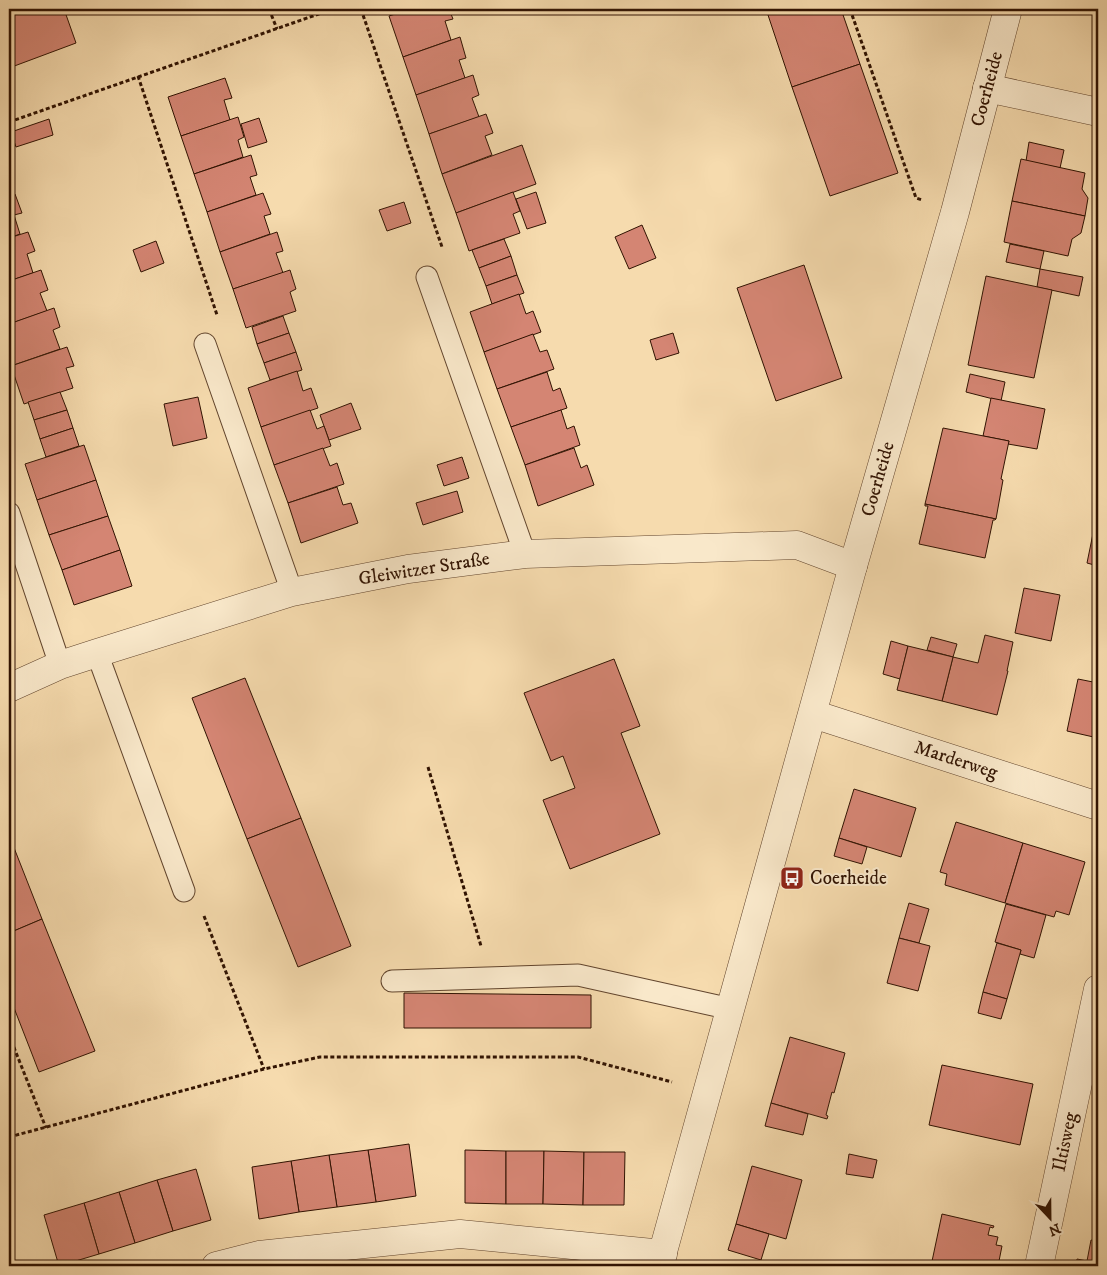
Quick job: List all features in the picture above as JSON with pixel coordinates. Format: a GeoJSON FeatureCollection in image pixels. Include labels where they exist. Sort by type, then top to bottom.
{"type":"FeatureCollection","features":[{"type":"Feature","properties":{"kind":"street","name":"Coerheide"},"geometry":{"type":"LineString","coordinates":[[661,1260],[853,566],[955,212],[1008,9]]}},
{"type":"Feature","properties":{"kind":"street"},"geometry":{"type":"LineString","coordinates":[[987,88],[1098,112]]}},
{"type":"Feature","properties":{"kind":"street","name":"Gleiwitzer Straße"},"geometry":{"type":"LineString","coordinates":[[9,688],[60,665],[97,652],[292,592],[408,569],[525,554],[797,544],[853,566]]}},
{"type":"Feature","properties":{"kind":"street","name":"Marderweg"},"geometry":{"type":"LineString","coordinates":[[813,714],[1098,806]]}},
{"type":"Feature","properties":{"kind":"street","name":"Iltisweg"},"geometry":{"type":"LineString","coordinates":[[1039,1266],[1098,989]]}},
{"type":"Feature","properties":{"kind":"street"},"geometry":{"type":"LineString","coordinates":[[216,1266],[259,1255],[460,1234],[661,1260]]}},
{"type":"Feature","properties":{"kind":"lane"},"geometry":{"type":"LineString","coordinates":[[427,277],[525,554]]}},
{"type":"Feature","properties":{"kind":"lane"},"geometry":{"type":"LineString","coordinates":[[205,344],[292,592]]}},
{"type":"Feature","properties":{"kind":"lane"},"geometry":{"type":"LineString","coordinates":[[9,513],[60,665]]}},
{"type":"Feature","properties":{"kind":"lane"},"geometry":{"type":"LineString","coordinates":[[97,652],[184,891]]}},
{"type":"Feature","properties":{"kind":"lane"},"geometry":{"type":"LineString","coordinates":[[392,981],[578,976],[731,1009]]}},
{"type":"Feature","properties":{"kind":"path"},"geometry":{"type":"LineString","coordinates":[[269,9],[277,29]]}},
{"type":"Feature","properties":{"kind":"path"},"geometry":{"type":"LineString","coordinates":[[9,122],[333,9]]}},
{"type":"Feature","properties":{"kind":"path"},"geometry":{"type":"LineString","coordinates":[[361,9],[450,268],[427,277]]}},
{"type":"Feature","properties":{"kind":"path"},"geometry":{"type":"LineString","coordinates":[[850,9],[916,198],[955,212]]}},
{"type":"Feature","properties":{"kind":"path"},"geometry":{"type":"LineString","coordinates":[[138,76],[225,337],[205,344]]}},
{"type":"Feature","properties":{"kind":"path"},"geometry":{"type":"LineString","coordinates":[[428,767],[490,978]]}},
{"type":"Feature","properties":{"kind":"path"},"geometry":{"type":"LineString","coordinates":[[184,891],[198,900],[264,1069]]}},
{"type":"Feature","properties":{"kind":"path"},"geometry":{"type":"LineString","coordinates":[[9,1035],[46,1128]]}},
{"type":"Feature","properties":{"kind":"path"},"geometry":{"type":"LineString","coordinates":[[9,1137],[264,1069],[320,1057],[578,1057],[708,1091]]}},
{"type":"Feature","properties":{"kind":"building"},"geometry":{"type":"Polygon","coordinates":[[[9,9],[64,9],[76,43],[9,68],[9,9]]]}},
{"type":"Feature","properties":{"kind":"building"},"geometry":{"type":"Polygon","coordinates":[[[411,9],[449,9],[453,19],[445,21],[451,40],[403,57],[389,16],[411,9]]]}},
{"type":"Feature","properties":{"kind":"building"},"geometry":{"type":"Polygon","coordinates":[[[766,9],[841,9],[860,64],[792,87],[766,9]]]}},
{"type":"Feature","properties":{"kind":"building"},"geometry":{"type":"Polygon","coordinates":[[[460,37],[466,58],[459,60],[465,78],[416,95],[403,57],[460,37]]]}},
{"type":"Feature","properties":{"kind":"building"},"geometry":{"type":"Polygon","coordinates":[[[860,64],[898,173],[830,196],[792,87],[860,64]]]}},
{"type":"Feature","properties":{"kind":"building"},"geometry":{"type":"Polygon","coordinates":[[[473,75],[479,95],[472,98],[479,117],[429,134],[416,95],[473,75]]]}},
{"type":"Feature","properties":{"kind":"building"},"geometry":{"type":"Polygon","coordinates":[[[225,78],[232,98],[224,100],[230,120],[181,136],[168,97],[225,78]]]}},
{"type":"Feature","properties":{"kind":"building"},"geometry":{"type":"Polygon","coordinates":[[[486,114],[493,133],[485,136],[492,155],[442,174],[429,134],[486,114]]]}},
{"type":"Feature","properties":{"kind":"building"},"geometry":{"type":"Polygon","coordinates":[[[238,117],[244,137],[238,140],[243,157],[194,174],[181,136],[238,117]]]}},
{"type":"Feature","properties":{"kind":"building"},"geometry":{"type":"Polygon","coordinates":[[[259,118],[267,142],[248,148],[241,124],[259,118]]]}},
{"type":"Feature","properties":{"kind":"building"},"geometry":{"type":"Polygon","coordinates":[[[49,119],[53,135],[16,147],[11,132],[49,119]]]}},
{"type":"Feature","properties":{"kind":"building"},"geometry":{"type":"Polygon","coordinates":[[[1029,142],[1064,150],[1060,168],[1026,161],[1029,142]]]}},
{"type":"Feature","properties":{"kind":"building"},"geometry":{"type":"Polygon","coordinates":[[[522,145],[536,184],[456,213],[442,174],[522,145]]]}},
{"type":"Feature","properties":{"kind":"building"},"geometry":{"type":"Polygon","coordinates":[[[251,155],[257,175],[250,177],[256,195],[207,212],[194,174],[251,155]]]}},
{"type":"Feature","properties":{"kind":"building"},"geometry":{"type":"Polygon","coordinates":[[[1021,159],[1085,173],[1082,189],[1088,198],[1085,216],[1012,201],[1021,159]]]}},
{"type":"Feature","properties":{"kind":"building"},"geometry":{"type":"Polygon","coordinates":[[[513,192],[520,211],[513,214],[520,233],[469,251],[456,213],[513,192]]]}},
{"type":"Feature","properties":{"kind":"building"},"geometry":{"type":"Polygon","coordinates":[[[536,192],[546,223],[527,229],[516,199],[536,192]]]}},
{"type":"Feature","properties":{"kind":"building"},"geometry":{"type":"Polygon","coordinates":[[[263,193],[271,214],[264,216],[270,234],[220,252],[207,212],[263,193]]]}},
{"type":"Feature","properties":{"kind":"building"},"geometry":{"type":"Polygon","coordinates":[[[15,194],[22,213],[14,215],[20,234],[9,238],[9,196],[15,194]]]}},
{"type":"Feature","properties":{"kind":"building"},"geometry":{"type":"Polygon","coordinates":[[[1012,201],[1085,216],[1081,233],[1072,239],[1068,256],[1004,242],[1012,201]]]}},
{"type":"Feature","properties":{"kind":"building"},"geometry":{"type":"Polygon","coordinates":[[[404,202],[411,223],[387,231],[379,210],[404,202]]]}},
{"type":"Feature","properties":{"kind":"building"},"geometry":{"type":"Polygon","coordinates":[[[642,225],[656,258],[629,269],[615,237],[642,225]]]}},
{"type":"Feature","properties":{"kind":"building"},"geometry":{"type":"Polygon","coordinates":[[[28,232],[35,251],[27,254],[33,273],[9,281],[9,238],[28,232]]]}},
{"type":"Feature","properties":{"kind":"building"},"geometry":{"type":"Polygon","coordinates":[[[277,232],[283,251],[276,253],[283,273],[233,289],[220,252],[277,232]]]}},
{"type":"Feature","properties":{"kind":"building"},"geometry":{"type":"Polygon","coordinates":[[[504,239],[511,256],[479,268],[472,250],[504,239]]]}},
{"type":"Feature","properties":{"kind":"building"},"geometry":{"type":"Polygon","coordinates":[[[156,241],[164,263],[141,272],[133,250],[156,241]]]}},
{"type":"Feature","properties":{"kind":"building"},"geometry":{"type":"Polygon","coordinates":[[[1010,244],[1044,251],[1040,269],[1006,262],[1010,244]]]}},
{"type":"Feature","properties":{"kind":"building"},"geometry":{"type":"Polygon","coordinates":[[[511,256],[517,275],[486,286],[479,268],[511,256]]]}},
{"type":"Feature","properties":{"kind":"building"},"geometry":{"type":"Polygon","coordinates":[[[804,265],[842,378],[776,401],[737,288],[804,265]]]}},
{"type":"Feature","properties":{"kind":"building"},"geometry":{"type":"Polygon","coordinates":[[[1040,269],[1083,277],[1079,296],[1037,287],[1040,269]]]}},
{"type":"Feature","properties":{"kind":"building"},"geometry":{"type":"Polygon","coordinates":[[[41,270],[48,290],[40,293],[47,311],[9,324],[9,281],[41,270]]]}},
{"type":"Feature","properties":{"kind":"building"},"geometry":{"type":"Polygon","coordinates":[[[290,270],[296,289],[290,292],[296,311],[246,328],[233,289],[290,270]]]}},
{"type":"Feature","properties":{"kind":"building"},"geometry":{"type":"Polygon","coordinates":[[[517,275],[524,293],[492,304],[486,286],[517,275]]]}},
{"type":"Feature","properties":{"kind":"building"},"geometry":{"type":"Polygon","coordinates":[[[986,276],[1052,290],[1034,378],[968,365],[986,276]]]}},
{"type":"Feature","properties":{"kind":"building"},"geometry":{"type":"Polygon","coordinates":[[[519,294],[526,314],[533,311],[541,332],[484,352],[470,312],[519,294]]]}},
{"type":"Feature","properties":{"kind":"building"},"geometry":{"type":"Polygon","coordinates":[[[54,308],[60,327],[53,330],[60,349],[11,366],[9,360],[9,324],[54,308]]]}},
{"type":"Feature","properties":{"kind":"building"},"geometry":{"type":"Polygon","coordinates":[[[283,316],[289,333],[257,344],[252,327],[283,316]]]}},
{"type":"Feature","properties":{"kind":"building"},"geometry":{"type":"Polygon","coordinates":[[[289,333],[296,352],[264,363],[257,344],[289,333]]]}},
{"type":"Feature","properties":{"kind":"building"},"geometry":{"type":"Polygon","coordinates":[[[673,333],[679,353],[656,360],[650,340],[673,333]]]}},
{"type":"Feature","properties":{"kind":"building"},"geometry":{"type":"Polygon","coordinates":[[[533,334],[540,352],[547,350],[554,369],[497,389],[484,352],[533,334]]]}},
{"type":"Feature","properties":{"kind":"building"},"geometry":{"type":"Polygon","coordinates":[[[67,347],[74,366],[66,368],[73,388],[24,404],[11,366],[67,347]]]}},
{"type":"Feature","properties":{"kind":"building"},"geometry":{"type":"Polygon","coordinates":[[[296,352],[302,370],[270,380],[264,363],[296,352]]]}},
{"type":"Feature","properties":{"kind":"building"},"geometry":{"type":"Polygon","coordinates":[[[297,371],[303,391],[311,388],[318,408],[261,427],[248,388],[297,371]]]}},
{"type":"Feature","properties":{"kind":"building"},"geometry":{"type":"Polygon","coordinates":[[[547,372],[553,391],[560,388],[567,408],[511,427],[497,389],[547,372]]]}},
{"type":"Feature","properties":{"kind":"building"},"geometry":{"type":"Polygon","coordinates":[[[970,374],[1005,382],[1001,401],[966,392],[970,374]]]}},
{"type":"Feature","properties":{"kind":"building"},"geometry":{"type":"Polygon","coordinates":[[[60,392],[67,410],[34,420],[28,402],[60,392]]]}},
{"type":"Feature","properties":{"kind":"building"},"geometry":{"type":"Polygon","coordinates":[[[198,397],[207,438],[173,446],[164,404],[198,397]]]}},
{"type":"Feature","properties":{"kind":"building"},"geometry":{"type":"Polygon","coordinates":[[[991,398],[1045,409],[1037,449],[1008,444],[1009,441],[983,436],[991,398]]]}},
{"type":"Feature","properties":{"kind":"building"},"geometry":{"type":"Polygon","coordinates":[[[351,403],[361,429],[329,440],[320,415],[351,403]]]}},
{"type":"Feature","properties":{"kind":"building"},"geometry":{"type":"Polygon","coordinates":[[[67,410],[73,428],[40,439],[34,420],[67,410]]]}},
{"type":"Feature","properties":{"kind":"building"},"geometry":{"type":"Polygon","coordinates":[[[310,410],[317,429],[324,426],[331,446],[274,465],[261,427],[310,410]]]}},
{"type":"Feature","properties":{"kind":"building"},"geometry":{"type":"Polygon","coordinates":[[[561,410],[567,429],[574,426],[580,445],[525,465],[511,427],[561,410]]]}},
{"type":"Feature","properties":{"kind":"building"},"geometry":{"type":"Polygon","coordinates":[[[73,428],[79,446],[46,457],[40,439],[73,428]]]}},
{"type":"Feature","properties":{"kind":"building"},"geometry":{"type":"Polygon","coordinates":[[[943,428],[1009,441],[1001,479],[1003,480],[996,519],[925,504],[943,428]]]}},
{"type":"Feature","properties":{"kind":"building"},"geometry":{"type":"Polygon","coordinates":[[[84,445],[96,480],[37,500],[25,464],[84,445]]]}},
{"type":"Feature","properties":{"kind":"building"},"geometry":{"type":"Polygon","coordinates":[[[323,448],[330,466],[337,463],[344,484],[288,503],[274,465],[323,448]]]}},
{"type":"Feature","properties":{"kind":"building"},"geometry":{"type":"Polygon","coordinates":[[[574,448],[581,468],[587,465],[594,485],[538,506],[525,465],[574,448]]]}},
{"type":"Feature","properties":{"kind":"building"},"geometry":{"type":"Polygon","coordinates":[[[462,457],[469,478],[444,486],[437,465],[462,457]]]}},
{"type":"Feature","properties":{"kind":"building"},"geometry":{"type":"Polygon","coordinates":[[[96,480],[108,516],[49,535],[37,500],[96,480]]]}},
{"type":"Feature","properties":{"kind":"building"},"geometry":{"type":"Polygon","coordinates":[[[337,487],[343,505],[351,503],[358,523],[301,543],[288,503],[337,487]]]}},
{"type":"Feature","properties":{"kind":"building"},"geometry":{"type":"Polygon","coordinates":[[[457,491],[463,512],[423,525],[416,503],[457,491]]]}},
{"type":"Feature","properties":{"kind":"building"},"geometry":{"type":"Polygon","coordinates":[[[925,504],[996,519],[993,520],[985,558],[919,544],[928,506],[925,506],[925,504]]]}},
{"type":"Feature","properties":{"kind":"building"},"geometry":{"type":"Polygon","coordinates":[[[1098,509],[1098,566],[1087,563],[1098,509]]]}},
{"type":"Feature","properties":{"kind":"building"},"geometry":{"type":"Polygon","coordinates":[[[108,516],[120,550],[62,570],[49,535],[108,516]]]}},
{"type":"Feature","properties":{"kind":"building"},"geometry":{"type":"Polygon","coordinates":[[[120,550],[132,586],[74,605],[62,570],[120,550]]]}},
{"type":"Feature","properties":{"kind":"building"},"geometry":{"type":"Polygon","coordinates":[[[1024,588],[1060,595],[1051,641],[1015,633],[1024,588]]]}},
{"type":"Feature","properties":{"kind":"building"},"geometry":{"type":"Polygon","coordinates":[[[985,635],[1013,642],[997,715],[942,701],[953,657],[978,663],[985,635]]]}},
{"type":"Feature","properties":{"kind":"building"},"geometry":{"type":"Polygon","coordinates":[[[931,637],[957,644],[953,657],[927,650],[931,637]]]}},
{"type":"Feature","properties":{"kind":"building"},"geometry":{"type":"Polygon","coordinates":[[[891,641],[908,646],[900,679],[883,674],[891,641]]]}},
{"type":"Feature","properties":{"kind":"building"},"geometry":{"type":"Polygon","coordinates":[[[908,646],[953,657],[942,701],[897,690],[908,646]]]}},
{"type":"Feature","properties":{"kind":"building"},"geometry":{"type":"Polygon","coordinates":[[[614,659],[640,726],[621,733],[660,834],[570,869],[543,800],[575,788],[563,756],[551,761],[524,693],[614,659]]]}},
{"type":"Feature","properties":{"kind":"building"},"geometry":{"type":"Polygon","coordinates":[[[245,678],[301,818],[247,839],[192,698],[245,678]]]}},
{"type":"Feature","properties":{"kind":"building"},"geometry":{"type":"Polygon","coordinates":[[[1078,679],[1098,683],[1098,738],[1067,731],[1078,679]]]}},
{"type":"Feature","properties":{"kind":"building"},"geometry":{"type":"Polygon","coordinates":[[[854,789],[916,808],[901,857],[839,838],[854,789]]]}},
{"type":"Feature","properties":{"kind":"building"},"geometry":{"type":"Polygon","coordinates":[[[301,818],[351,946],[298,967],[247,839],[301,818]]]}},
{"type":"Feature","properties":{"kind":"building"},"geometry":{"type":"Polygon","coordinates":[[[956,822],[1023,843],[1005,903],[945,885],[947,874],[940,872],[956,822]]]}},
{"type":"Feature","properties":{"kind":"building"},"geometry":{"type":"Polygon","coordinates":[[[9,835],[42,919],[9,933],[9,835]]]}},
{"type":"Feature","properties":{"kind":"building"},"geometry":{"type":"Polygon","coordinates":[[[839,838],[867,847],[862,864],[834,856],[839,838]]]}},
{"type":"Feature","properties":{"kind":"building"},"geometry":{"type":"Polygon","coordinates":[[[1023,843],[1085,862],[1069,915],[1056,911],[1054,917],[1005,903],[1023,843]]]}},
{"type":"Feature","properties":{"kind":"building"},"geometry":{"type":"Polygon","coordinates":[[[909,903],[929,909],[919,943],[899,938],[909,903]]]}},
{"type":"Feature","properties":{"kind":"building"},"geometry":{"type":"Polygon","coordinates":[[[1006,904],[1046,915],[1034,958],[1020,954],[1021,950],[995,942],[1006,904]]]}},
{"type":"Feature","properties":{"kind":"building"},"geometry":{"type":"Polygon","coordinates":[[[42,919],[95,1051],[39,1072],[9,995],[9,933],[42,919]]]}},
{"type":"Feature","properties":{"kind":"building"},"geometry":{"type":"Polygon","coordinates":[[[899,938],[930,946],[918,991],[887,983],[899,938]]]}},
{"type":"Feature","properties":{"kind":"building"},"geometry":{"type":"Polygon","coordinates":[[[997,943],[1021,950],[1007,999],[983,992],[997,943]]]}},
{"type":"Feature","properties":{"kind":"building"},"geometry":{"type":"Polygon","coordinates":[[[983,992],[1007,999],[1001,1019],[978,1013],[983,992]]]}},
{"type":"Feature","properties":{"kind":"building"},"geometry":{"type":"Polygon","coordinates":[[[404,993],[591,995],[591,1028],[404,1028],[404,993]]]}},
{"type":"Feature","properties":{"kind":"building"},"geometry":{"type":"Polygon","coordinates":[[[790,1037],[845,1053],[834,1093],[832,1092],[826,1115],[828,1116],[827,1119],[771,1103],[790,1037]]]}},
{"type":"Feature","properties":{"kind":"building"},"geometry":{"type":"Polygon","coordinates":[[[942,1065],[1033,1084],[1020,1145],[929,1125],[942,1065]]]}},
{"type":"Feature","properties":{"kind":"building"},"geometry":{"type":"Polygon","coordinates":[[[771,1103],[808,1114],[803,1135],[765,1126],[771,1103]]]}},
{"type":"Feature","properties":{"kind":"building"},"geometry":{"type":"Polygon","coordinates":[[[409,1144],[416,1196],[376,1202],[368,1150],[409,1144]]]}},
{"type":"Feature","properties":{"kind":"building"},"geometry":{"type":"Polygon","coordinates":[[[368,1150],[376,1202],[337,1207],[329,1155],[368,1150]]]}},
{"type":"Feature","properties":{"kind":"building"},"geometry":{"type":"Polygon","coordinates":[[[465,1150],[506,1151],[506,1204],[465,1203],[465,1150]]]}},
{"type":"Feature","properties":{"kind":"building"},"geometry":{"type":"Polygon","coordinates":[[[506,1151],[544,1151],[543,1204],[506,1204],[506,1151]]]}},
{"type":"Feature","properties":{"kind":"building"},"geometry":{"type":"Polygon","coordinates":[[[544,1151],[584,1152],[583,1205],[543,1204],[544,1151]]]}},
{"type":"Feature","properties":{"kind":"building"},"geometry":{"type":"Polygon","coordinates":[[[584,1152],[625,1152],[624,1205],[583,1205],[584,1152]]]}},
{"type":"Feature","properties":{"kind":"building"},"geometry":{"type":"Polygon","coordinates":[[[849,1154],[877,1160],[873,1178],[846,1174],[849,1154]]]}},
{"type":"Feature","properties":{"kind":"building"},"geometry":{"type":"Polygon","coordinates":[[[329,1155],[337,1207],[299,1212],[291,1161],[329,1155]]]}},
{"type":"Feature","properties":{"kind":"building"},"geometry":{"type":"Polygon","coordinates":[[[291,1161],[299,1212],[259,1219],[252,1167],[291,1161]]]}},
{"type":"Feature","properties":{"kind":"building"},"geometry":{"type":"Polygon","coordinates":[[[752,1166],[802,1180],[786,1239],[736,1224],[752,1166]]]}},
{"type":"Feature","properties":{"kind":"building"},"geometry":{"type":"Polygon","coordinates":[[[196,1169],[211,1220],[173,1231],[157,1180],[196,1169]]]}},
{"type":"Feature","properties":{"kind":"building"},"geometry":{"type":"Polygon","coordinates":[[[157,1180],[173,1231],[135,1243],[119,1192],[157,1180]]]}},
{"type":"Feature","properties":{"kind":"building"},"geometry":{"type":"Polygon","coordinates":[[[119,1192],[135,1243],[99,1254],[84,1203],[119,1192]]]}},
{"type":"Feature","properties":{"kind":"building"},"geometry":{"type":"Polygon","coordinates":[[[84,1203],[99,1254],[59,1266],[44,1215],[84,1203]]]}},
{"type":"Feature","properties":{"kind":"building"},"geometry":{"type":"Polygon","coordinates":[[[942,1214],[994,1226],[993,1228],[990,1227],[988,1235],[998,1237],[996,1245],[1002,1246],[998,1266],[931,1266],[942,1214]]]}},
{"type":"Feature","properties":{"kind":"building"},"geometry":{"type":"Polygon","coordinates":[[[736,1224],[769,1234],[761,1260],[728,1250],[736,1224]]]}},
{"type":"Feature","properties":{"kind":"building"},"geometry":{"type":"Polygon","coordinates":[[[1091,1240],[1098,1241],[1098,1266],[1076,1266],[1077,1259],[1087,1261],[1091,1240]]]}},
{"type":"Feature","properties":{"kind":"place","name":"Coerheide"},"geometry":{"type":"Point","coordinates":[792,878]}}]}
